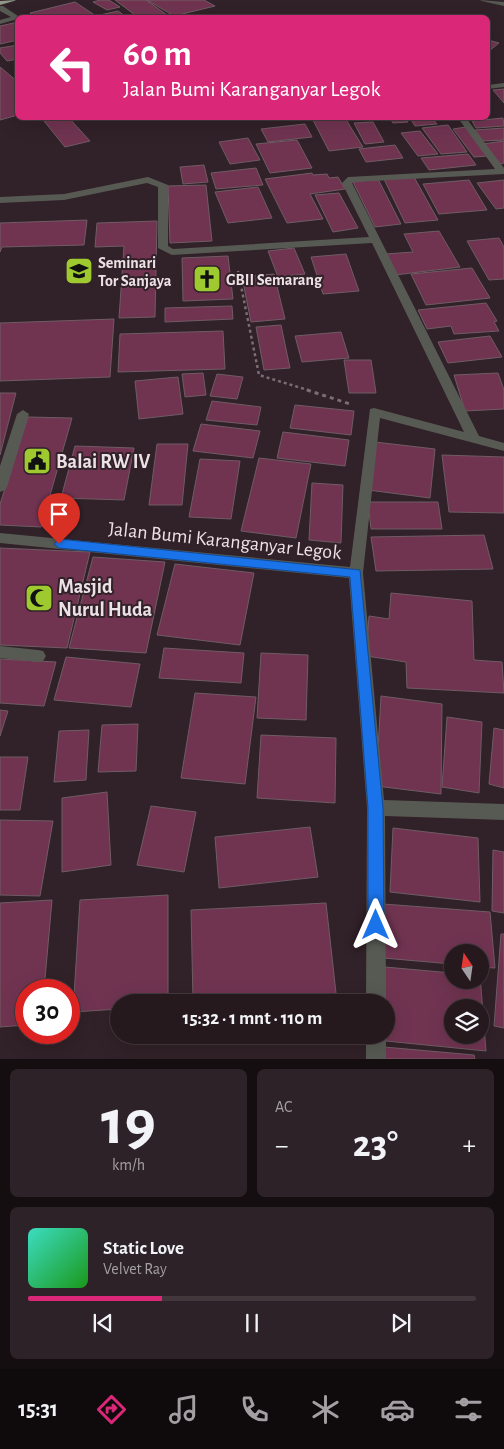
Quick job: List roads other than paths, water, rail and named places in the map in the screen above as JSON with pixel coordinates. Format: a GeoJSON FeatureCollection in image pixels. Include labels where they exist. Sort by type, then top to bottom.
{"type":"FeatureCollection","features":[{"type":"Feature","properties":{"kind":"highway"},"geometry":{"type":"LineString","coordinates":[[0,3],[12,0]]}},
{"type":"Feature","properties":{"kind":"street"},"geometry":{"type":"LineString","coordinates":[[484,0],[504,4]]}},
{"type":"Feature","properties":{"kind":"street"},"geometry":{"type":"LineString","coordinates":[[0,8],[15,17]]}},
{"type":"Feature","properties":{"kind":"street"},"geometry":{"type":"LineString","coordinates":[[0,22],[15,18]]}},
{"type":"Feature","properties":{"kind":"street"},"geometry":{"type":"LineString","coordinates":[[490,86],[502,85]]}},
{"type":"Feature","properties":{"kind":"street"},"geometry":{"type":"LineString","coordinates":[[464,120],[503,171]]}},
{"type":"Feature","properties":{"kind":"street"},"geometry":{"type":"LineString","coordinates":[[474,439],[346,183],[347,180],[503,171]]}},
{"type":"Feature","properties":{"kind":"street"},"geometry":{"type":"LineString","coordinates":[[0,200],[64,197],[148,180],[163,185],[163,248],[166,251],[235,249],[376,240]]}},
{"type":"Feature","properties":{"kind":"street"},"geometry":{"type":"LineString","coordinates":[[376,994],[376,808],[356,573],[374,412],[504,447]]}},
{"type":"Feature","properties":{"kind":"street"},"geometry":{"type":"LineString","coordinates":[[0,487],[23,414]]}},
{"type":"Feature","properties":{"kind":"street","name":"Jalan Bumi Karanganyar Legok"},"geometry":{"type":"LineString","coordinates":[[0,538],[356,573]]}},
{"type":"Feature","properties":{"kind":"street"},"geometry":{"type":"LineString","coordinates":[[0,652],[38,656]]}},
{"type":"Feature","properties":{"kind":"street"},"geometry":{"type":"LineString","coordinates":[[376,808],[504,812]]}},
{"type":"Feature","properties":{"kind":"street"},"geometry":{"type":"LineString","coordinates":[[376,1044],[376,1059]]}},
{"type":"Feature","properties":{"kind":"place","name":"Seminari Tor Sanjaya"},"geometry":{"type":"Point","coordinates":[79,271]}},
{"type":"Feature","properties":{"kind":"place","name":"GBII Semarang"},"geometry":{"type":"Point","coordinates":[207,279]}},
{"type":"Feature","properties":{"kind":"place","name":"Balai RW IV"},"geometry":{"type":"Point","coordinates":[37,461]}},
{"type":"Feature","properties":{"kind":"place","name":"Masjid Nurul Huda"},"geometry":{"type":"Point","coordinates":[39,598]}}]}
